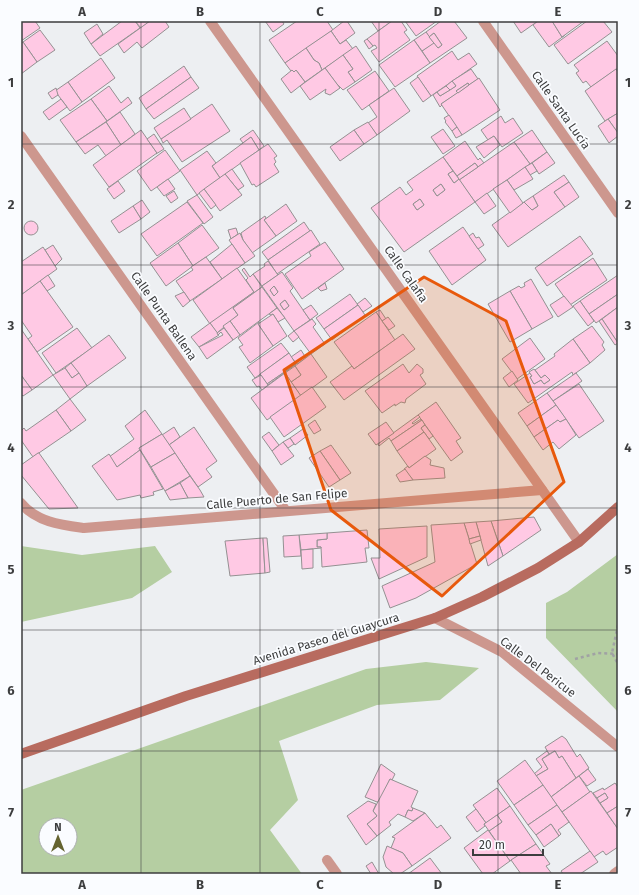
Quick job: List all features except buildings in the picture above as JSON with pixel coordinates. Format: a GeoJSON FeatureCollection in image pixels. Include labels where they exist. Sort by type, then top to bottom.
{"type":"FeatureCollection","features":[{"type":"Feature","properties":{"kind":"street","name":"Calle Calafia"},"geometry":{"type":"LineString","coordinates":[[210,21],[579,542]]}},
{"type":"Feature","properties":{"kind":"street","name":"Calle Santa Lucía"},"geometry":{"type":"LineString","coordinates":[[483,21],[618,213]]}},
{"type":"Feature","properties":{"kind":"street","name":"Calle Punta Ballena"},"geometry":{"type":"LineString","coordinates":[[21,136],[286,511]]}},
{"type":"Feature","properties":{"kind":"street","name":"Calle Puerto de San Felipe"},"geometry":{"type":"LineString","coordinates":[[21,503],[25,508],[44,520],[84,528],[542,490]]}},
{"type":"Feature","properties":{"kind":"street","name":"Avenida Paseo del Guaycura"},"geometry":{"type":"LineString","coordinates":[[21,754],[186,696],[435,618],[482,598],[538,568],[579,542],[618,507]]}},
{"type":"Feature","properties":{"kind":"street","name":"Calle Del Pericue"},"geometry":{"type":"LineString","coordinates":[[435,618],[502,652],[618,746]]}},
{"type":"Feature","properties":{"kind":"street"},"geometry":{"type":"LineString","coordinates":[[327,860],[337,874]]}},
{"type":"Feature","properties":{"kind":"street"},"geometry":{"type":"LineString","coordinates":[[614,874],[618,871]]}},
{"type":"Feature","properties":{"kind":"path"},"geometry":{"type":"LineString","coordinates":[[618,624],[612,653],[618,664]]}},
{"type":"Feature","properties":{"kind":"path"},"geometry":{"type":"LineString","coordinates":[[575,658],[598,653],[618,654]]}},
{"type":"Feature","properties":{"kind":"highlighted area"},"geometry":{"type":"Polygon","coordinates":[[[424,277],[506,321],[564,482],[442,596],[331,510],[284,370],[424,277]]]}},
{"type":"Feature","properties":{"kind":"green space"},"geometry":{"type":"Polygon","coordinates":[[[21,546],[82,555],[155,546],[172,572],[132,598],[21,622],[21,546]]]}},
{"type":"Feature","properties":{"kind":"green space"},"geometry":{"type":"Polygon","coordinates":[[[618,554],[618,712],[546,638],[546,603],[567,592],[618,554]]]}},
{"type":"Feature","properties":{"kind":"green space"},"geometry":{"type":"Polygon","coordinates":[[[426,662],[479,668],[440,700],[377,705],[279,741],[298,800],[270,830],[302,874],[21,874],[21,790],[366,669],[426,662]]]}}]}
